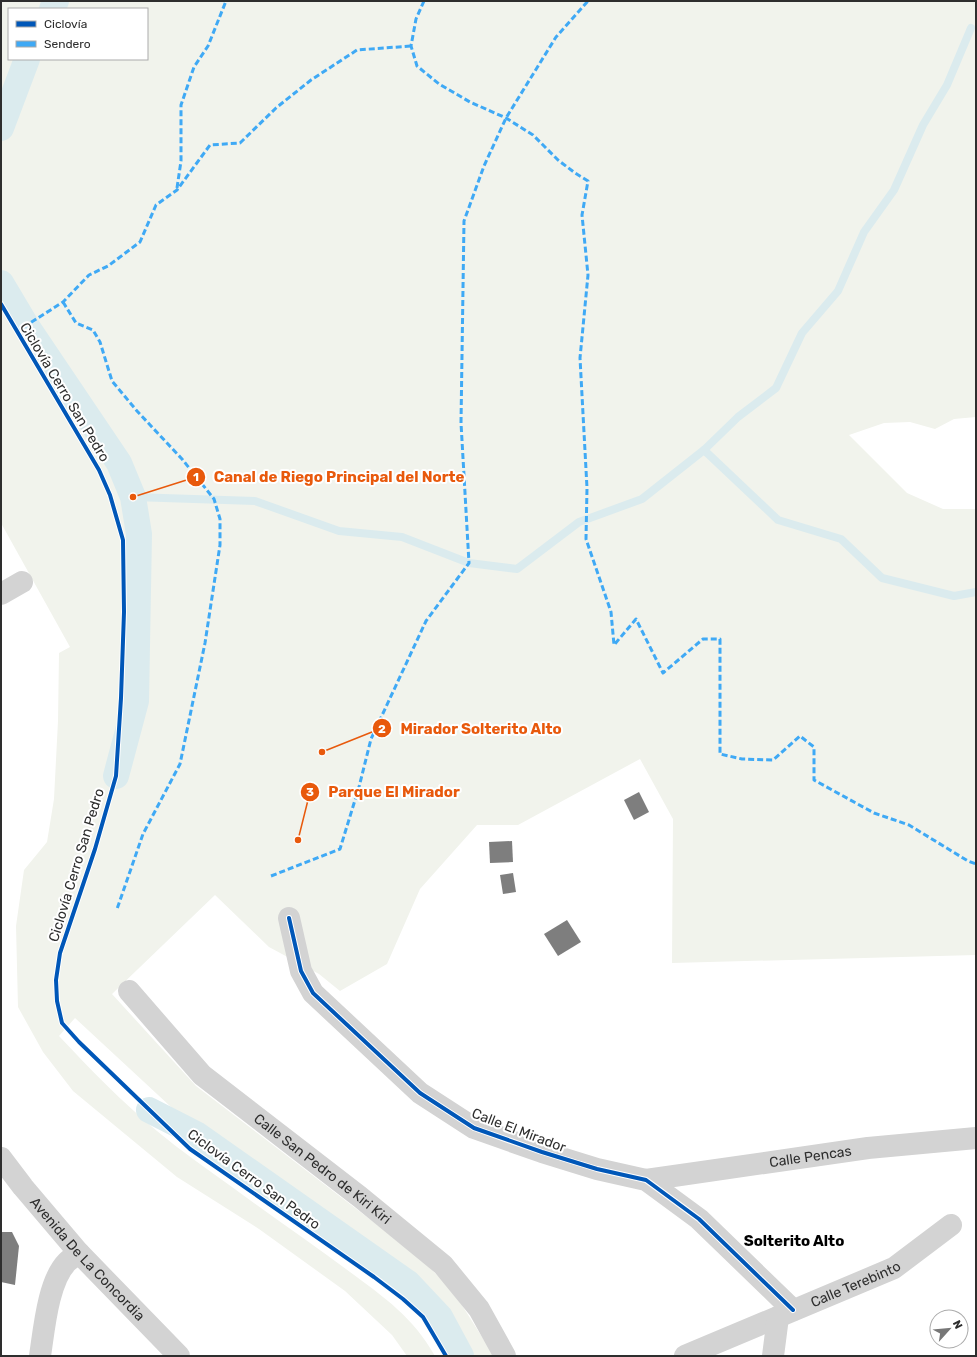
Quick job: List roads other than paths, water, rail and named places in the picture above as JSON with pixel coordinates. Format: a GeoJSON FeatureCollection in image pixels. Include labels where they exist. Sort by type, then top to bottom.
{"type":"FeatureCollection","features":[{"type":"Feature","properties":{"kind":"street"},"geometry":{"type":"LineString","coordinates":[[1,594],[22,582]]}},
{"type":"Feature","properties":{"kind":"street","name":"Calle El Mirador"},"geometry":{"type":"LineString","coordinates":[[289,918],[301,971],[313,993],[420,1093],[474,1128],[542,1152],[597,1169],[646,1180],[699,1219],[785,1313]]}},
{"type":"Feature","properties":{"kind":"street","name":"Calle San Pedro de Kiri Kiri"},"geometry":{"type":"LineString","coordinates":[[129,991],[202,1075],[360,1197],[443,1265],[479,1309],[506,1356]]}},
{"type":"Feature","properties":{"kind":"street","name":"Calle Pencas"},"geometry":{"type":"LineString","coordinates":[[646,1180],[868,1148],[976,1138]]}},
{"type":"Feature","properties":{"kind":"street","name":"Avenida De La Concordia"},"geometry":{"type":"LineString","coordinates":[[1,1158],[23,1187],[79,1253],[180,1356]]}},
{"type":"Feature","properties":{"kind":"street","name":"Calle Terebinto"},"geometry":{"type":"LineString","coordinates":[[685,1356],[894,1268],[951,1225]]}},
{"type":"Feature","properties":{"kind":"street"},"geometry":{"type":"LineString","coordinates":[[40,1356],[48,1307],[56,1278],[67,1263],[79,1253]]}},
{"type":"Feature","properties":{"kind":"street"},"geometry":{"type":"LineString","coordinates":[[773,1356],[785,1313]]}},
{"type":"Feature","properties":{"kind":"waterway"},"geometry":{"type":"LineString","coordinates":[[52,8],[56,1]]}},
{"type":"Feature","properties":{"kind":"waterway"},"geometry":{"type":"LineString","coordinates":[[133,497],[255,501],[339,531],[402,537],[469,563],[517,569],[579,522],[642,499],[704,450],[738,417],[776,388],[802,333],[838,291],[864,232],[894,190],[923,125],[947,85],[971,28]]}},
{"type":"Feature","properties":{"kind":"waterway"},"geometry":{"type":"LineString","coordinates":[[1,128],[27,60]]}},
{"type":"Feature","properties":{"kind":"waterway"},"geometry":{"type":"LineString","coordinates":[[1,283],[26,325],[119,463],[133,497],[139,534],[136,701],[116,776]]}},
{"type":"Feature","properties":{"kind":"waterway"},"geometry":{"type":"LineString","coordinates":[[704,450],[778,520],[841,539],[882,578],[954,596],[976,592]]}},
{"type":"Feature","properties":{"kind":"waterway"},"geometry":{"type":"LineString","coordinates":[[149,1110],[196,1134],[408,1283],[440,1317],[461,1356]]}},
{"type":"Feature","properties":{"kind":"place","name":"Canal de Riego Principal del Norte"},"geometry":{"type":"Point","coordinates":[133,497]}},
{"type":"Feature","properties":{"kind":"place","name":"Mirador Solterito Alto"},"geometry":{"type":"Point","coordinates":[322,752]}},
{"type":"Feature","properties":{"kind":"place","name":"Parque El Mirador"},"geometry":{"type":"Point","coordinates":[298,840]}},
{"type":"Feature","properties":{"kind":"district","name":"Solterito Alto"},"geometry":{"type":"Point","coordinates":[794,1241]}}]}
